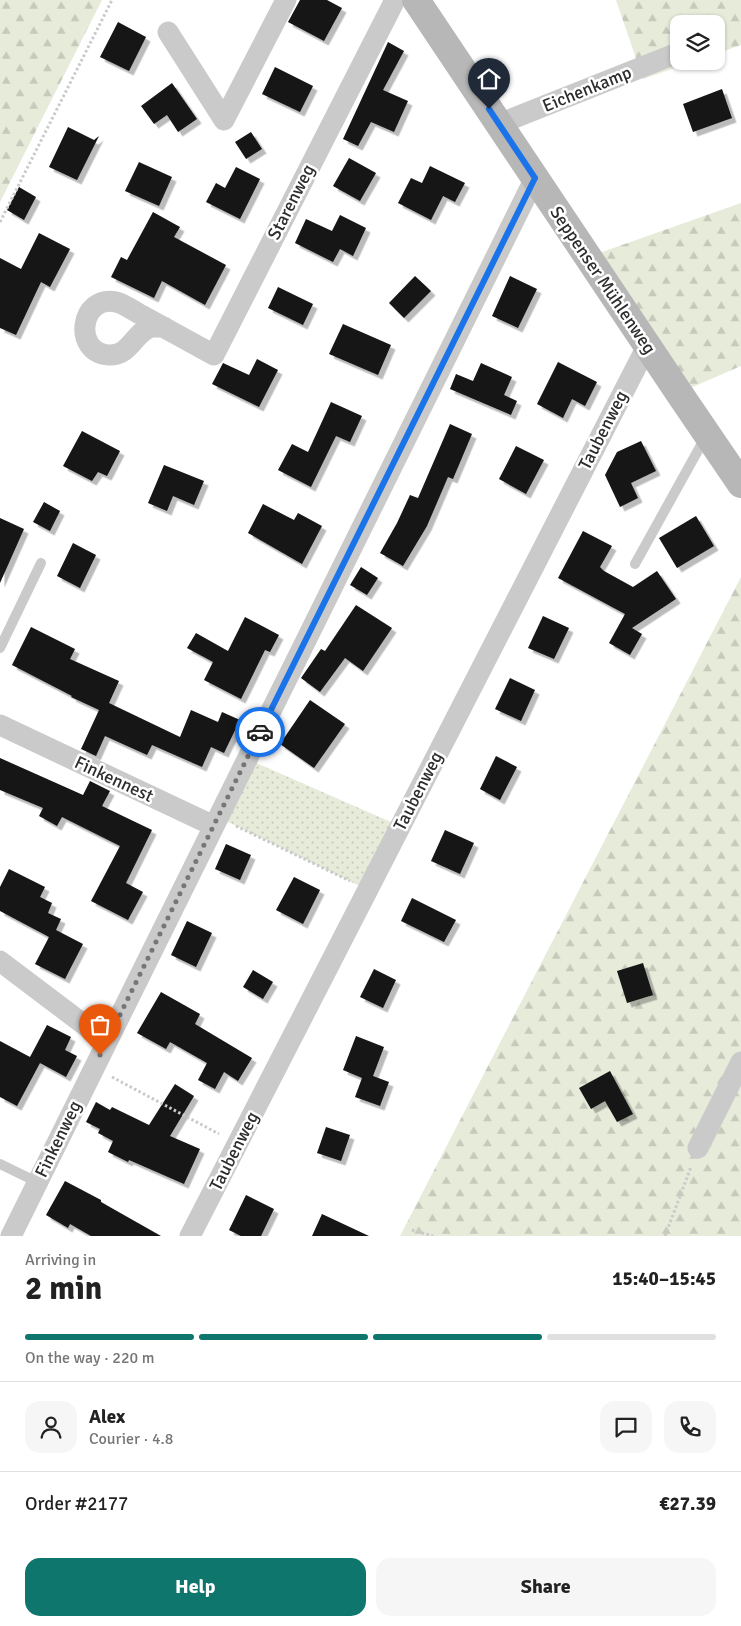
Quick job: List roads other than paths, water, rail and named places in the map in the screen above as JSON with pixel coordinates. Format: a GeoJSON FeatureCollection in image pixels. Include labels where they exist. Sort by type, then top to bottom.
{"type":"FeatureCollection","features":[{"type":"Feature","properties":{"kind":"street"},"geometry":{"type":"LineString","coordinates":[[168,32],[224,120],[286,0]]}},
{"type":"Feature","properties":{"kind":"street","name":"Starenweg"},"geometry":{"type":"LineString","coordinates":[[164,327],[214,354],[395,0]]}},
{"type":"Feature","properties":{"kind":"street","name":"Seppenser Mühlenweg"},"geometry":{"type":"LineString","coordinates":[[416,0],[741,484]]}},
{"type":"Feature","properties":{"kind":"street","name":"Eichenkamp"},"geometry":{"type":"LineString","coordinates":[[500,124],[670,56]]}},
{"type":"Feature","properties":{"kind":"street","name":"Finkenweg"},"geometry":{"type":"LineString","coordinates":[[10,1236],[535,178]]}},
{"type":"Feature","properties":{"kind":"street","name":"Taubenweg"},"geometry":{"type":"LineString","coordinates":[[190,1236],[647,346]]}},
{"type":"Feature","properties":{"kind":"street","name":"Finkennest"},"geometry":{"type":"LineString","coordinates":[[0,714],[8,728],[216,822]]}},
{"type":"Feature","properties":{"kind":"street"},"geometry":{"type":"LineString","coordinates":[[0,961],[106,1042]]}},
{"type":"Feature","properties":{"kind":"street"},"geometry":{"type":"LineString","coordinates":[[698,1148],[741,1062]]}},
{"type":"Feature","properties":{"kind":"lane"},"geometry":{"type":"LineString","coordinates":[[636,564],[707,435]]}},
{"type":"Feature","properties":{"kind":"lane"},"geometry":{"type":"LineString","coordinates":[[0,648],[41,563]]}},
{"type":"Feature","properties":{"kind":"lane"},"geometry":{"type":"LineString","coordinates":[[0,1164],[37,1182]]}}]}
